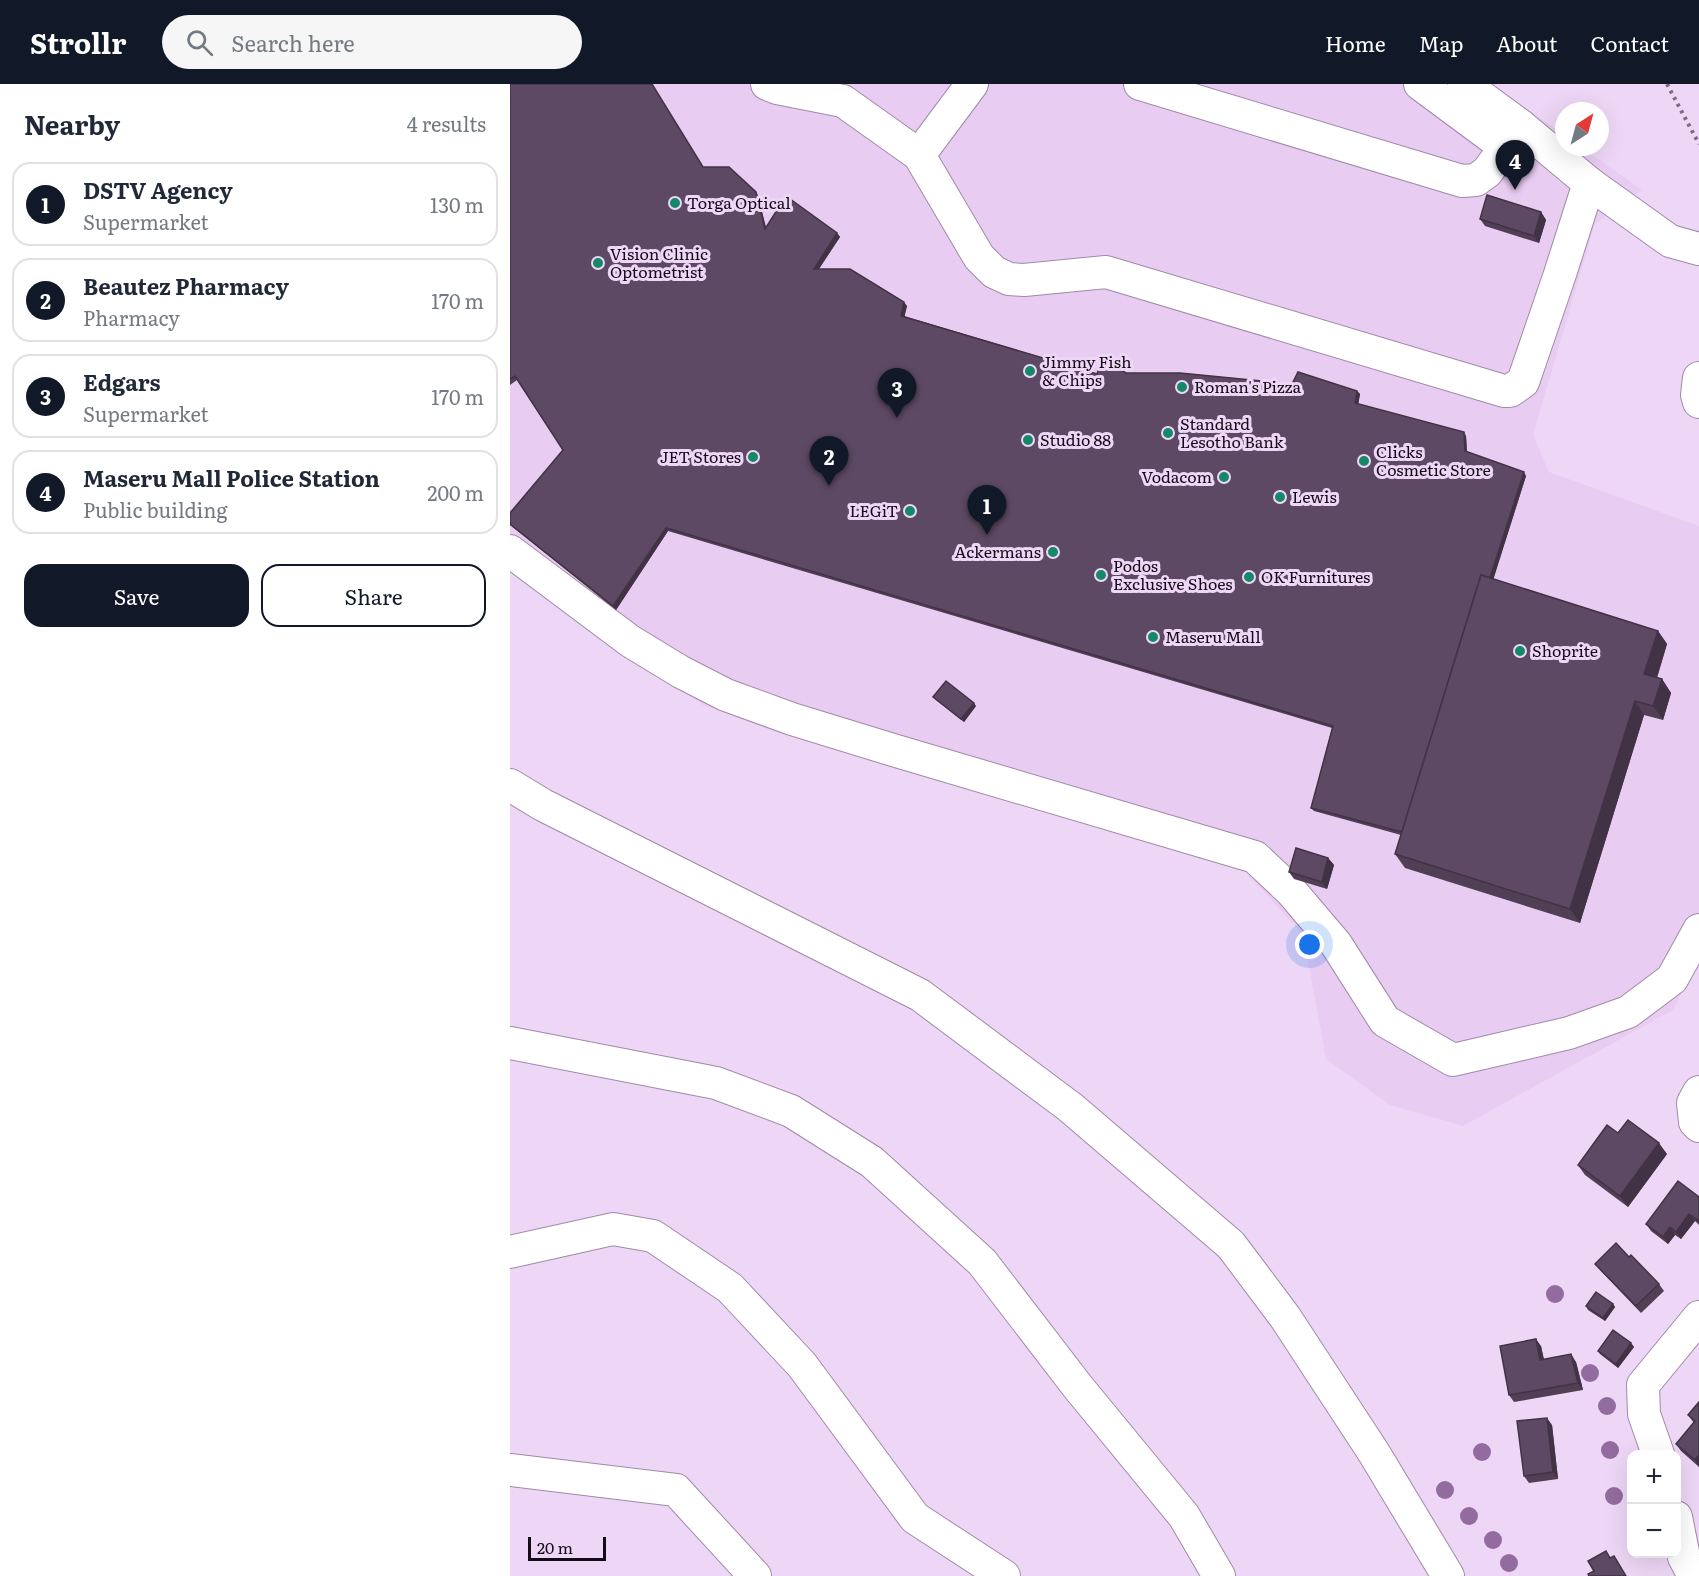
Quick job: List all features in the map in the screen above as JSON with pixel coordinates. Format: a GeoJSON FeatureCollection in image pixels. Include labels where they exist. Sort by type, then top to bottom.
{"type":"FeatureCollection","features":[{"type":"Feature","properties":{"kind":"street"},"geometry":{"type":"LineString","coordinates":[[767,84],[777,88],[850,92],[919,155],[979,257],[994,272],[1010,279],[1024,280],[1106,272],[1503,391],[1510,391],[1523,382],[1589,183]]}},
{"type":"Feature","properties":{"kind":"street"},"geometry":{"type":"LineString","coordinates":[[919,155],[972,84]]}},
{"type":"Feature","properties":{"kind":"street"},"geometry":{"type":"LineString","coordinates":[[1140,84],[1462,181],[1476,180],[1487,172],[1513,136]]}},
{"type":"Feature","properties":{"kind":"street"},"geometry":{"type":"LineString","coordinates":[[1419,84],[1513,136],[1589,183],[1670,240],[1699,249]]}},
{"type":"Feature","properties":{"kind":"street"},"geometry":{"type":"LineString","coordinates":[[1464,84],[1513,136]]}},
{"type":"Feature","properties":{"kind":"street"},"geometry":{"type":"LineString","coordinates":[[1699,378],[1697,395],[1699,402]]}},
{"type":"Feature","properties":{"kind":"street"},"geometry":{"type":"LineString","coordinates":[[510,551],[630,641],[681,672],[726,695],[792,719],[893,750],[1255,857],[1291,891],[1336,944],[1385,1021],[1453,1060],[1569,1033],[1628,1012],[1672,978],[1699,930]]}},
{"type":"Feature","properties":{"kind":"street"},"geometry":{"type":"LineString","coordinates":[[510,785],[543,805],[920,995],[1070,1107],[1231,1245],[1286,1317],[1374,1453],[1449,1576]]}},
{"type":"Feature","properties":{"kind":"street"},"geometry":{"type":"LineString","coordinates":[[510,1043],[716,1083],[791,1112],[872,1162],[982,1262],[1078,1387],[1184,1516],[1219,1576]]}},
{"type":"Feature","properties":{"kind":"street"},"geometry":{"type":"LineString","coordinates":[[1699,1092],[1693,1103],[1695,1122],[1699,1126]]}},
{"type":"Feature","properties":{"kind":"street"},"geometry":{"type":"LineString","coordinates":[[510,1252],[613,1229],[652,1236],[730,1288],[802,1365],[915,1518],[1004,1576]]}},
{"type":"Feature","properties":{"kind":"street"},"geometry":{"type":"LineString","coordinates":[[1656,1450],[1644,1414],[1643,1385],[1699,1317]]}},
{"type":"Feature","properties":{"kind":"street"},"geometry":{"type":"LineString","coordinates":[[510,1470],[676,1490],[755,1576]]}},
{"type":"Feature","properties":{"kind":"street"},"geometry":{"type":"LineString","coordinates":[[1681,1540],[1684,1557],[1694,1576]]}},
{"type":"Feature","properties":{"kind":"path"},"geometry":{"type":"LineString","coordinates":[[1667,84],[1699,144]]}},
{"type":"Feature","properties":{"kind":"shaded area","name":"Maseru Mall"},"geometry":{"type":"Polygon","coordinates":[[[510,84],[1491,84],[1555,129],[1555,156],[1594,156],[1642,190],[1595,224],[1533,435],[1549,472],[1699,526],[1699,956],[1673,1010],[1463,1126],[1390,1105],[1326,1059],[1303,934],[1245,872],[703,705],[510,568],[510,84]]]}},
{"type":"Feature","properties":{"kind":"building"},"geometry":{"type":"Polygon","coordinates":[[[510,84],[652,84],[703,167],[729,167],[756,192],[765,229],[786,196],[837,233],[814,269],[850,269],[904,302],[901,316],[1097,374],[1102,358],[1126,373],[1180,373],[1292,384],[1298,372],[1357,391],[1355,403],[1464,432],[1465,451],[1524,472],[1490,578],[1481,575],[1402,832],[1311,808],[1333,726],[666,528],[613,606],[510,524],[510,513],[563,450],[515,376],[510,379],[510,84]]]}},
{"type":"Feature","properties":{"kind":"building"},"geometry":{"type":"Polygon","coordinates":[[[1487,195],[1541,212],[1534,236],[1480,219],[1487,195]]]}},
{"type":"Feature","properties":{"kind":"building"},"geometry":{"type":"Polygon","coordinates":[[[1481,575],[1658,631],[1644,674],[1662,679],[1653,706],[1635,701],[1570,909],[1395,854],[1481,575]]]}},
{"type":"Feature","properties":{"kind":"building"},"geometry":{"type":"Polygon","coordinates":[[[946,681],[974,703],[961,719],[933,697],[946,681]]]}},
{"type":"Feature","properties":{"kind":"building"},"geometry":{"type":"Polygon","coordinates":[[[1296,848],[1328,858],[1322,882],[1289,872],[1296,848]]]}},
{"type":"Feature","properties":{"kind":"building"},"geometry":{"type":"Polygon","coordinates":[[[1628,1120],[1659,1143],[1620,1196],[1578,1165],[1607,1125],[1618,1133],[1628,1120]]]}},
{"type":"Feature","properties":{"kind":"building"},"geometry":{"type":"Polygon","coordinates":[[[1678,1181],[1699,1197],[1699,1221],[1689,1214],[1676,1232],[1670,1227],[1663,1237],[1646,1224],[1678,1181]]]}},
{"type":"Feature","properties":{"kind":"building"},"geometry":{"type":"Polygon","coordinates":[[[1616,1243],[1659,1284],[1636,1306],[1595,1264],[1616,1243]]]}},
{"type":"Feature","properties":{"kind":"building"},"geometry":{"type":"Polygon","coordinates":[[[1596,1292],[1613,1304],[1603,1318],[1586,1306],[1596,1292]]]}},
{"type":"Feature","properties":{"kind":"building"},"geometry":{"type":"Polygon","coordinates":[[[1613,1330],[1631,1343],[1616,1364],[1598,1351],[1613,1330]]]}},
{"type":"Feature","properties":{"kind":"building"},"geometry":{"type":"Polygon","coordinates":[[[1536,1339],[1540,1360],[1571,1354],[1578,1383],[1509,1395],[1500,1346],[1536,1339]]]}},
{"type":"Feature","properties":{"kind":"building"},"geometry":{"type":"Polygon","coordinates":[[[1699,1402],[1699,1455],[1695,1460],[1676,1444],[1695,1421],[1688,1415],[1699,1402]]]}},
{"type":"Feature","properties":{"kind":"building"},"geometry":{"type":"Polygon","coordinates":[[[1547,1418],[1553,1472],[1524,1476],[1517,1421],[1547,1418]]]}},
{"type":"Feature","properties":{"kind":"building"},"geometry":{"type":"Polygon","coordinates":[[[1606,1551],[1610,1558],[1614,1556],[1626,1576],[1589,1576],[1588,1574],[1594,1571],[1588,1561],[1606,1551]]]}},
{"type":"Feature","properties":{"kind":"place","name":"Maseru Mall Police Station"},"geometry":{"type":"Point","coordinates":[1515,190]}},
{"type":"Feature","properties":{"kind":"place","name":"Torga Optical"},"geometry":{"type":"Point","coordinates":[675,203]}},
{"type":"Feature","properties":{"kind":"place","name":"Vision Clinic Optometrist"},"geometry":{"type":"Point","coordinates":[598,263]}},
{"type":"Feature","properties":{"kind":"place","name":"Jimmy Fish & Chips"},"geometry":{"type":"Point","coordinates":[1030,371]}},
{"type":"Feature","properties":{"kind":"place","name":"Roman's Pizza"},"geometry":{"type":"Point","coordinates":[1182,387]}},
{"type":"Feature","properties":{"kind":"place","name":"Edgars"},"geometry":{"type":"Point","coordinates":[897,418]}},
{"type":"Feature","properties":{"kind":"place","name":"Standard Lesotho Bank"},"geometry":{"type":"Point","coordinates":[1168,433]}},
{"type":"Feature","properties":{"kind":"place","name":"Studio 88"},"geometry":{"type":"Point","coordinates":[1028,440]}},
{"type":"Feature","properties":{"kind":"place","name":"JET Stores"},"geometry":{"type":"Point","coordinates":[753,457]}},
{"type":"Feature","properties":{"kind":"place","name":"Clicks Cosmetic Store"},"geometry":{"type":"Point","coordinates":[1364,461]}},
{"type":"Feature","properties":{"kind":"place","name":"Vodacom"},"geometry":{"type":"Point","coordinates":[1224,477]}},
{"type":"Feature","properties":{"kind":"place","name":"Beautez Pharmacy"},"geometry":{"type":"Point","coordinates":[829,486]}},
{"type":"Feature","properties":{"kind":"place","name":"Lewis"},"geometry":{"type":"Point","coordinates":[1280,497]}},
{"type":"Feature","properties":{"kind":"place","name":"LEGiT"},"geometry":{"type":"Point","coordinates":[910,511]}},
{"type":"Feature","properties":{"kind":"place","name":"DSTV Agency"},"geometry":{"type":"Point","coordinates":[987,535]}},
{"type":"Feature","properties":{"kind":"place","name":"Ackermans"},"geometry":{"type":"Point","coordinates":[1053,552]}},
{"type":"Feature","properties":{"kind":"place","name":"Podos Exclusive Shoes"},"geometry":{"type":"Point","coordinates":[1101,575]}},
{"type":"Feature","properties":{"kind":"place","name":"OK Furnitures"},"geometry":{"type":"Point","coordinates":[1249,577]}},
{"type":"Feature","properties":{"kind":"place","name":"Maseru Mall"},"geometry":{"type":"Point","coordinates":[1153,637]}},
{"type":"Feature","properties":{"kind":"place","name":"Shoprite"},"geometry":{"type":"Point","coordinates":[1520,651]}}]}
